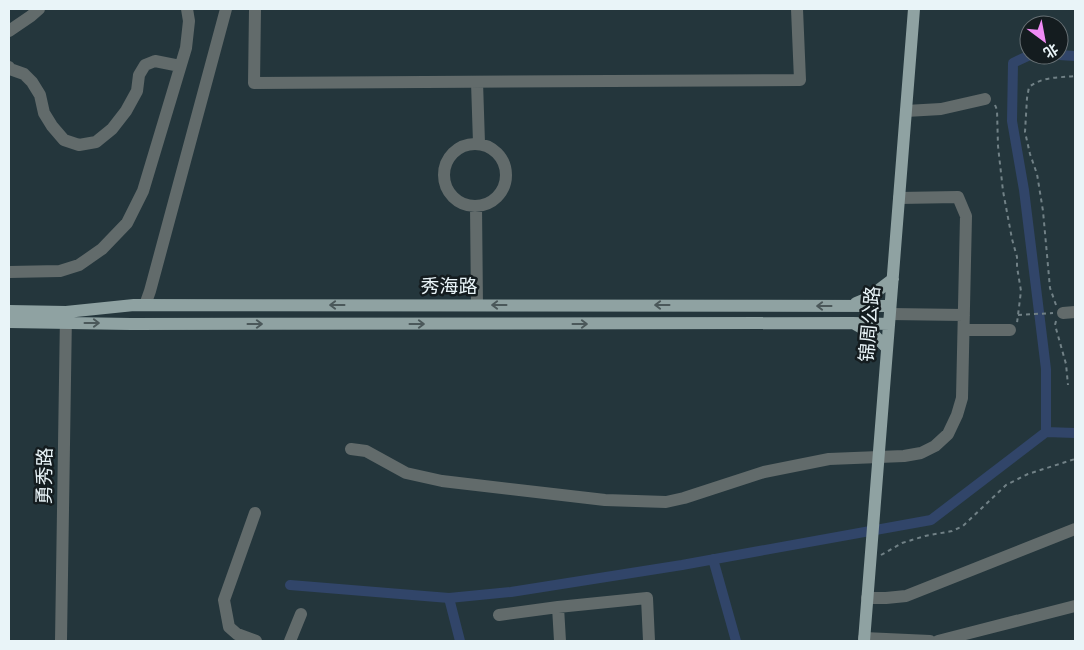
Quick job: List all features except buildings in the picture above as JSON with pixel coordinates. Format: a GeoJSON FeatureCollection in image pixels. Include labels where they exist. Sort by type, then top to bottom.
{"type":"FeatureCollection","features":[{"type":"Feature","properties":{"kind":"main road","name":"锦周公路"},"geometry":{"type":"LineString","coordinates":[[864,640],[914,9]]}},
{"type":"Feature","properties":{"kind":"main road"},"geometry":{"type":"LineString","coordinates":[[849,306],[868,298],[893,279]]}},
{"type":"Feature","properties":{"kind":"main road","name":"秀海路"},"geometry":{"type":"LineString","coordinates":[[9,322],[66,317],[134,305],[849,306],[890,315]]}},
{"type":"Feature","properties":{"kind":"main road","name":"秀海路"},"geometry":{"type":"LineString","coordinates":[[9,311],[94,322],[131,324],[853,323],[890,315]]}},
{"type":"Feature","properties":{"kind":"main road"},"geometry":{"type":"LineString","coordinates":[[853,323],[874,335],[887,348]]}},
{"type":"Feature","properties":{"kind":"street"},"geometry":{"type":"LineString","coordinates":[[9,31],[39,9]]}},
{"type":"Feature","properties":{"kind":"street"},"geometry":{"type":"LineString","coordinates":[[9,272],[60,271],[79,265],[102,249],[127,223],[143,190],[186,48],[189,21],[187,9]]}},
{"type":"Feature","properties":{"kind":"street"},"geometry":{"type":"LineString","coordinates":[[145,305],[226,9]]}},
{"type":"Feature","properties":{"kind":"street"},"geometry":{"type":"LineString","coordinates":[[254,9],[254,83],[800,80],[797,9]]}},
{"type":"Feature","properties":{"kind":"street"},"geometry":{"type":"LineString","coordinates":[[9,67],[24,74],[32,82],[40,96],[44,113],[64,140],[79,145],[96,142],[112,129],[126,111],[137,91],[139,74],[145,65],[155,61],[180,66]]}},
{"type":"Feature","properties":{"kind":"street"},"geometry":{"type":"LineString","coordinates":[[477,82],[479,143]]}},
{"type":"Feature","properties":{"kind":"street"},"geometry":{"type":"LineString","coordinates":[[906,111],[941,109],[985,99]]}},
{"type":"Feature","properties":{"kind":"street"},"geometry":{"type":"LineString","coordinates":[[479,143],[489,146],[498,152],[504,161],[506,182],[502,191],[495,199],[486,204],[466,205],[456,200],[449,193],[445,184],[446,164],[451,155],[459,148],[468,144],[479,143]]}},
{"type":"Feature","properties":{"kind":"street"},"geometry":{"type":"LineString","coordinates":[[350,449],[366,451],[406,473],[442,481],[605,500],[657,502],[684,498],[764,472],[829,459],[878,458],[921,453],[935,446],[948,434],[957,416],[962,398],[966,216],[958,196],[899,198]]}},
{"type":"Feature","properties":{"kind":"street"},"geometry":{"type":"LineString","coordinates":[[476,206],[477,305]]}},
{"type":"Feature","properties":{"kind":"street"},"geometry":{"type":"LineString","coordinates":[[520,324],[521,305]]}},
{"type":"Feature","properties":{"kind":"street"},"geometry":{"type":"LineString","coordinates":[[890,315],[964,315]]}},
{"type":"Feature","properties":{"kind":"street","name":"勇秀路"},"geometry":{"type":"LineString","coordinates":[[61,641],[66,317]]}},
{"type":"Feature","properties":{"kind":"street"},"geometry":{"type":"LineString","coordinates":[[964,330],[1010,330]]}},
{"type":"Feature","properties":{"kind":"street"},"geometry":{"type":"LineString","coordinates":[[255,513],[224,600],[229,627],[237,634],[256,641]]}},
{"type":"Feature","properties":{"kind":"street"},"geometry":{"type":"LineString","coordinates":[[867,598],[906,596],[1075,529]]}},
{"type":"Feature","properties":{"kind":"street"},"geometry":{"type":"LineString","coordinates":[[499,615],[647,598],[649,641]]}},
{"type":"Feature","properties":{"kind":"street"},"geometry":{"type":"LineString","coordinates":[[938,641],[1075,606]]}},
{"type":"Feature","properties":{"kind":"street"},"geometry":{"type":"LineString","coordinates":[[558,607],[560,641]]}},
{"type":"Feature","properties":{"kind":"street"},"geometry":{"type":"LineString","coordinates":[[290,641],[301,614]]}},
{"type":"Feature","properties":{"kind":"street"},"geometry":{"type":"LineString","coordinates":[[864,640],[930,641]]}},
{"type":"Feature","properties":{"kind":"path"},"geometry":{"type":"LineString","coordinates":[[1062,312],[1050,288],[1043,211],[1037,174],[1025,132],[1029,87],[1037,81],[1045,79],[1075,76]]}},
{"type":"Feature","properties":{"kind":"path"},"geometry":{"type":"LineString","coordinates":[[985,99],[993,102],[997,110],[998,146],[1003,191],[1017,256],[1021,291],[1018,315],[1062,312]]}},
{"type":"Feature","properties":{"kind":"path"},"geometry":{"type":"LineString","coordinates":[[1062,312],[1055,325],[1066,364],[1068,385]]}},
{"type":"Feature","properties":{"kind":"path"},"geometry":{"type":"LineString","coordinates":[[871,557],[902,543],[952,531],[963,526],[1006,486],[1028,474],[1075,459]]}},
{"type":"Feature","properties":{"kind":"waterway"},"geometry":{"type":"LineString","coordinates":[[1069,56],[1075,56]]}},
{"type":"Feature","properties":{"kind":"waterway"},"geometry":{"type":"LineString","coordinates":[[1019,60],[1013,63],[1012,121],[1024,190],[1046,369],[1046,432]]}},
{"type":"Feature","properties":{"kind":"waterway"},"geometry":{"type":"LineString","coordinates":[[290,585],[449,598],[511,592],[682,565],[931,520],[1046,432],[1075,433]]}},
{"type":"Feature","properties":{"kind":"waterway"},"geometry":{"type":"LineString","coordinates":[[713,559],[736,641]]}},
{"type":"Feature","properties":{"kind":"waterway"},"geometry":{"type":"LineString","coordinates":[[449,598],[460,641]]}}]}
